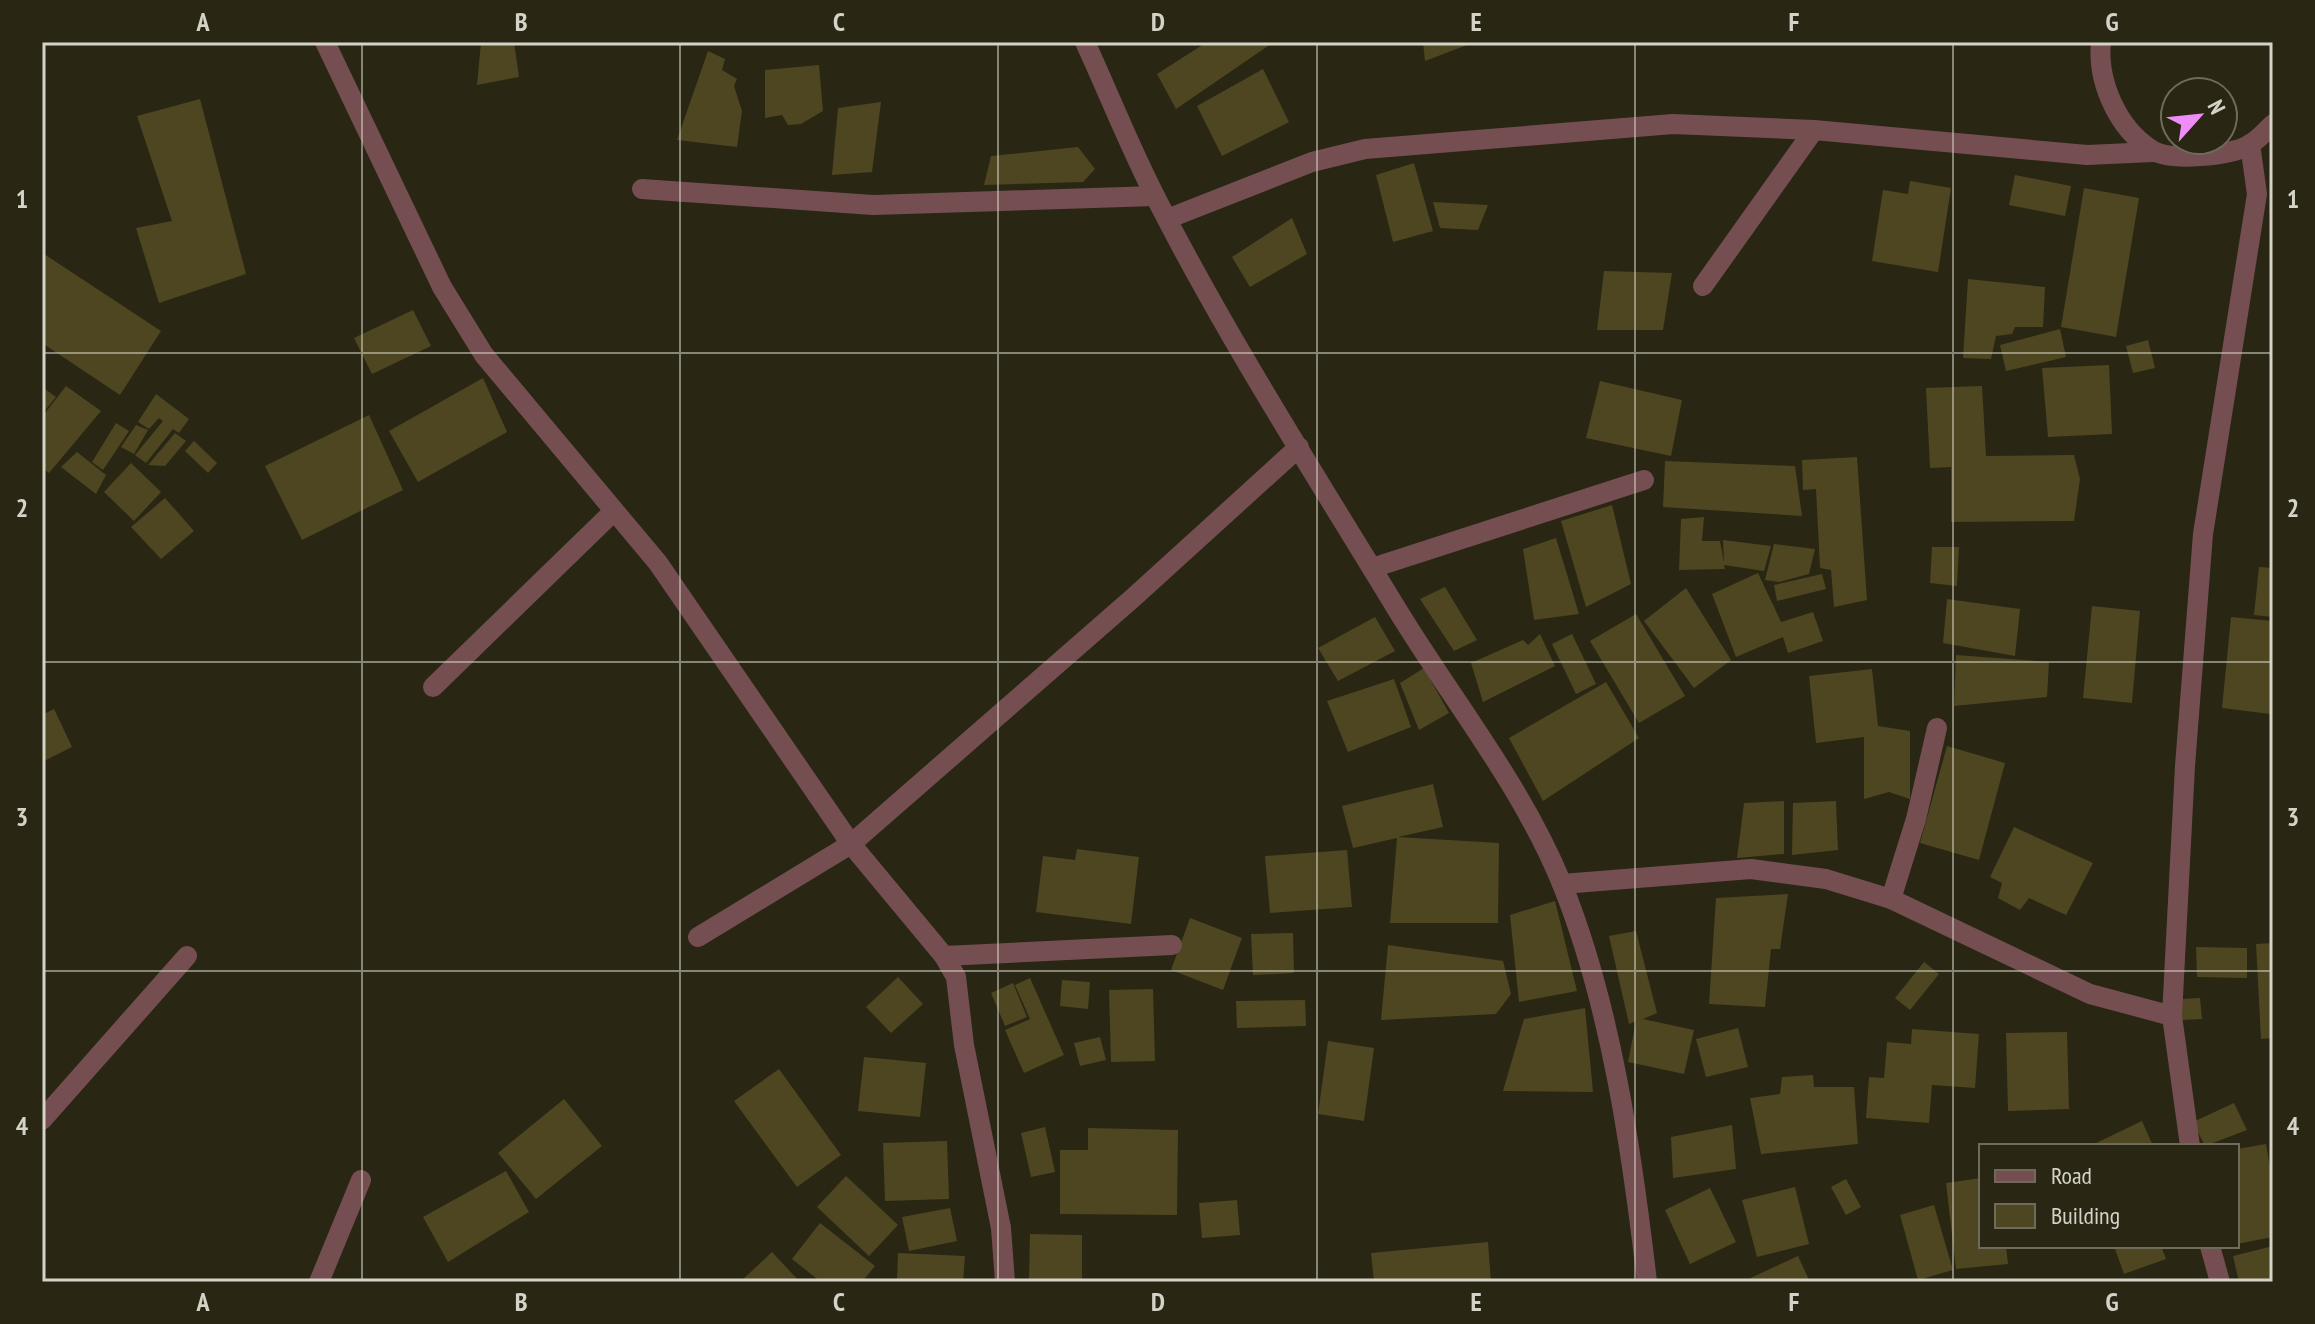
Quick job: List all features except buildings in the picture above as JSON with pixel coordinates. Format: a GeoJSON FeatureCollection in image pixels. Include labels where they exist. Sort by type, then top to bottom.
{"type":"FeatureCollection","features":[{"type":"Feature","properties":{"kind":"street"},"geometry":{"type":"LineString","coordinates":[[325,42],[370,141],[449,298],[484,355],[658,563],[851,844],[944,956],[956,977],[964,1045],[1001,1228],[1005,1282]]}},
{"type":"Feature","properties":{"kind":"street"},"geometry":{"type":"LineString","coordinates":[[1085,42],[1167,219],[1299,447],[1440,680],[1528,812],[1562,884],[1582,940],[1617,1078],[1647,1282]]}},
{"type":"Feature","properties":{"kind":"street"},"geometry":{"type":"LineString","coordinates":[[2101,42],[2099,63],[2105,91],[2133,133],[2153,152]]}},
{"type":"Feature","properties":{"kind":"street"},"geometry":{"type":"LineString","coordinates":[[1167,219],[1299,166],[1365,149],[1673,124],[1814,130],[2087,155],[2153,152],[2179,156],[2230,153],[2250,144],[2273,125]]}},
{"type":"Feature","properties":{"kind":"street"},"geometry":{"type":"LineString","coordinates":[[1703,286],[1814,130]]}},
{"type":"Feature","properties":{"kind":"street"},"geometry":{"type":"LineString","coordinates":[[2190,1144],[2172,1016],[2203,534],[2257,194],[2250,144]]}},
{"type":"Feature","properties":{"kind":"street"},"geometry":{"type":"LineString","coordinates":[[642,189],[873,205],[1155,196]]}},
{"type":"Feature","properties":{"kind":"street"},"geometry":{"type":"LineString","coordinates":[[698,937],[851,844],[1134,597],[1299,447]]}},
{"type":"Feature","properties":{"kind":"street"},"geometry":{"type":"LineString","coordinates":[[1372,568],[1644,480]]}},
{"type":"Feature","properties":{"kind":"street"},"geometry":{"type":"LineString","coordinates":[[433,687],[614,511]]}},
{"type":"Feature","properties":{"kind":"street"},"geometry":{"type":"LineString","coordinates":[[1891,899],[1916,819],[1937,728]]}},
{"type":"Feature","properties":{"kind":"street"},"geometry":{"type":"LineString","coordinates":[[1562,884],[1751,869],[1826,879],[1891,899],[2090,994],[2172,1016]]}},
{"type":"Feature","properties":{"kind":"street"},"geometry":{"type":"LineString","coordinates":[[944,956],[1172,945]]}},
{"type":"Feature","properties":{"kind":"street"},"geometry":{"type":"LineString","coordinates":[[42,1120],[187,956]]}},
{"type":"Feature","properties":{"kind":"street"},"geometry":{"type":"LineString","coordinates":[[319,1282],[361,1180]]}},
{"type":"Feature","properties":{"kind":"street"},"geometry":{"type":"LineString","coordinates":[[2211,1248],[2220,1282]]}}]}
